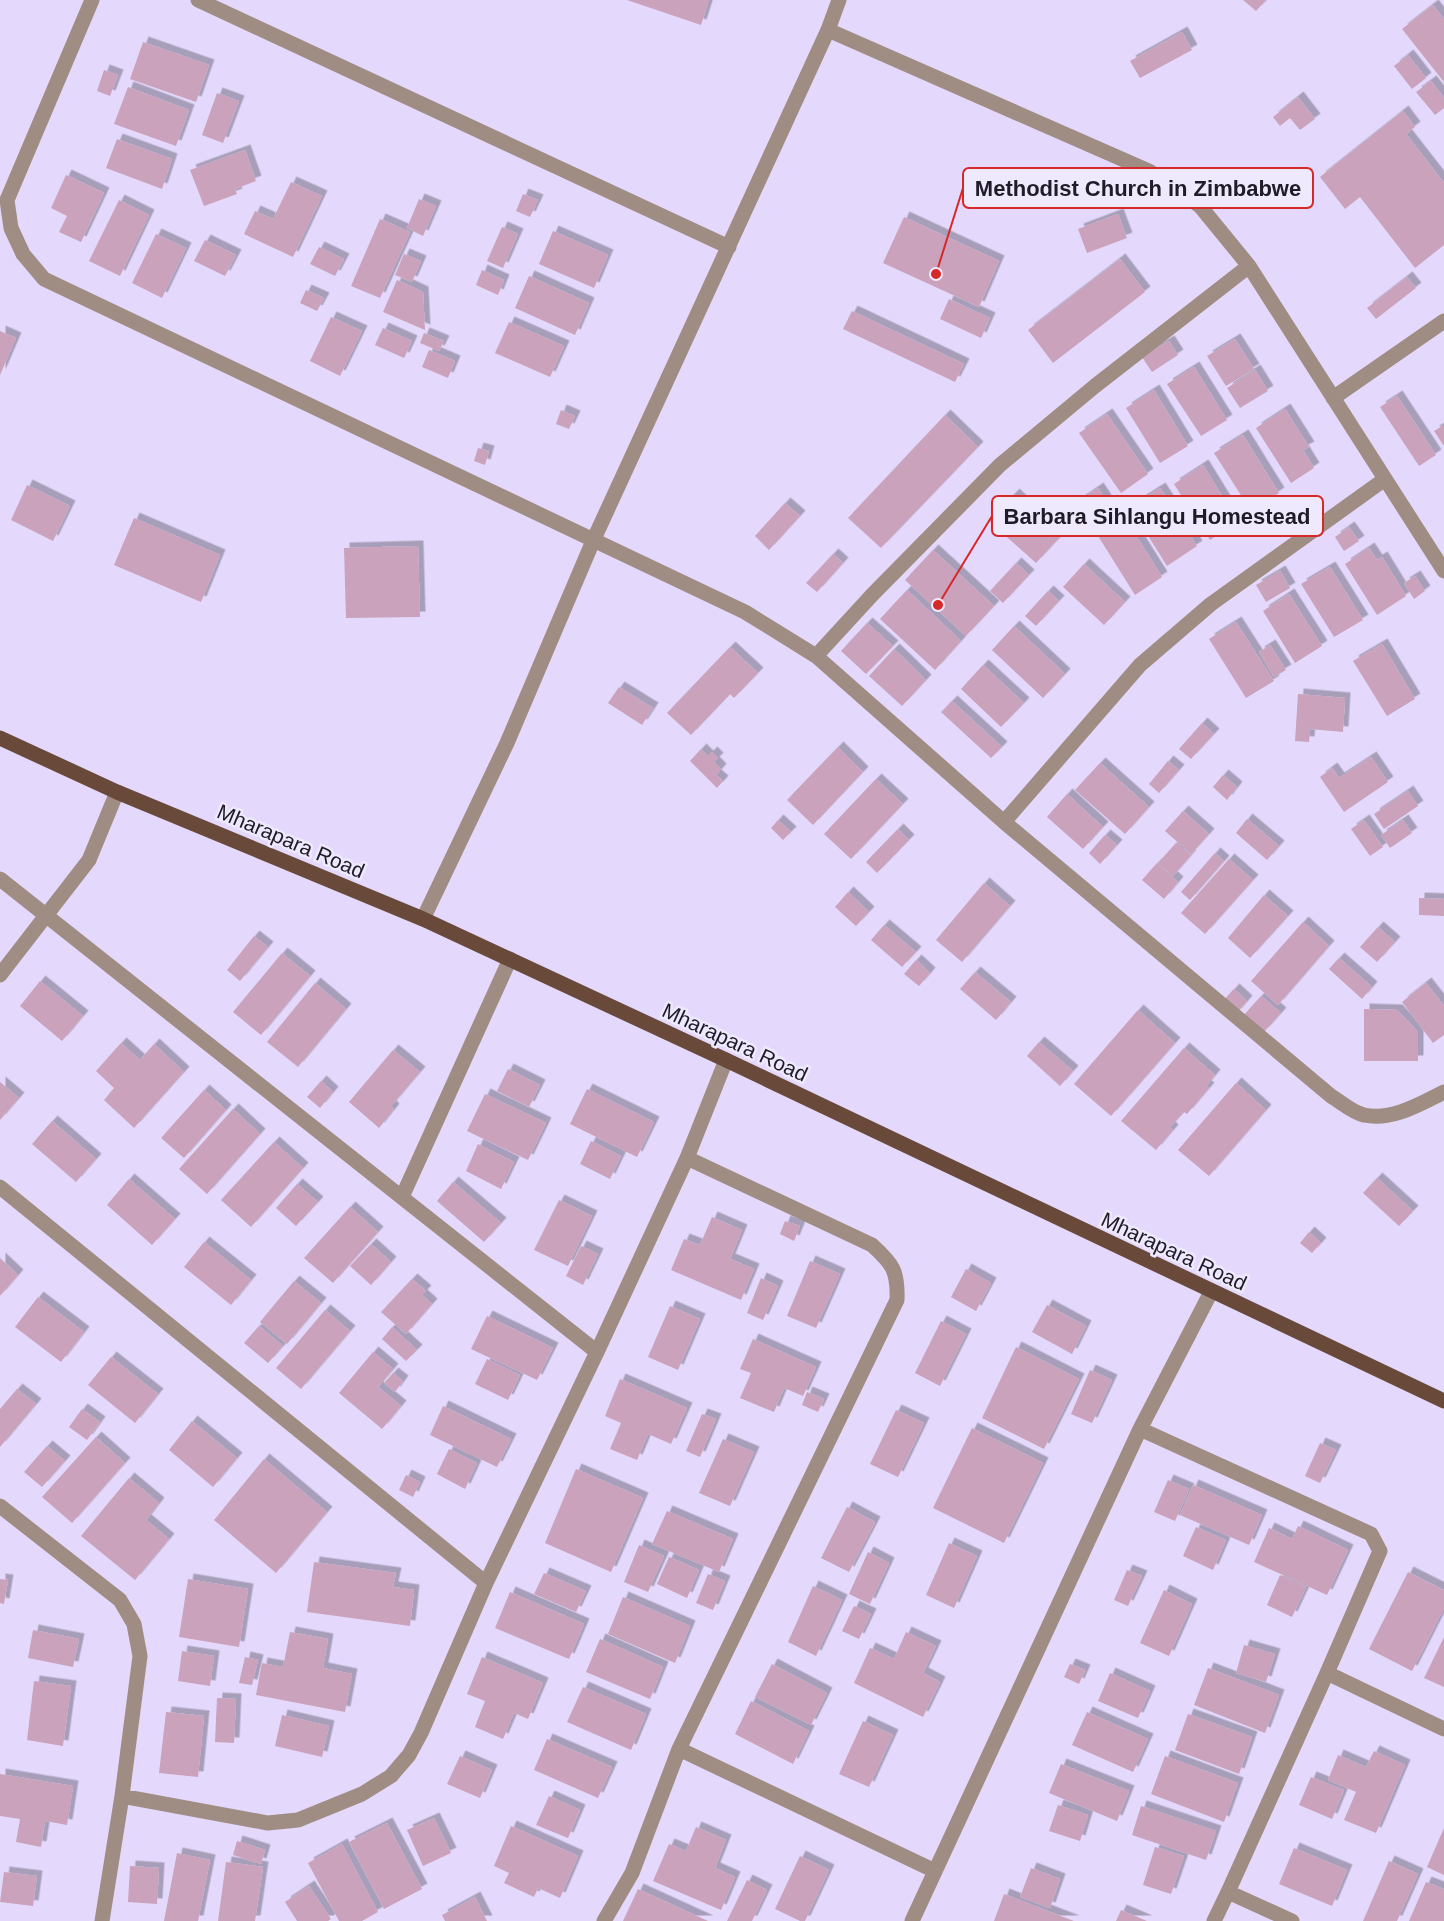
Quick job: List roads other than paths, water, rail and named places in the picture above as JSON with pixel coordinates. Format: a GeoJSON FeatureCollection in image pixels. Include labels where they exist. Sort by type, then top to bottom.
{"type":"FeatureCollection","features":[{"type":"Feature","properties":{"kind":"main road","name":"Mharapara Road"},"geometry":{"type":"LineString","coordinates":[[0,738],[117,792],[423,919],[726,1060],[1444,1401]]}},
{"type":"Feature","properties":{"kind":"street"},"geometry":{"type":"LineString","coordinates":[[92,0],[7,200],[11,228],[23,254],[44,279],[745,612],[816,656],[1004,822],[1331,1096],[1363,1115],[1391,1115],[1444,1092]]}},
{"type":"Feature","properties":{"kind":"street"},"geometry":{"type":"LineString","coordinates":[[423,919],[507,743],[593,541],[828,30],[839,0]]}},
{"type":"Feature","properties":{"kind":"street"},"geometry":{"type":"LineString","coordinates":[[204,1],[729,247]]}},
{"type":"Feature","properties":{"kind":"street"},"geometry":{"type":"LineString","coordinates":[[828,30],[1149,171],[1200,206],[1249,266],[1444,571]]}},
{"type":"Feature","properties":{"kind":"street"},"geometry":{"type":"LineString","coordinates":[[816,656],[872,594],[1000,465],[1095,386],[1249,266]]}},
{"type":"Feature","properties":{"kind":"street"},"geometry":{"type":"LineString","coordinates":[[1333,398],[1444,321]]}},
{"type":"Feature","properties":{"kind":"street"},"geometry":{"type":"LineString","coordinates":[[1004,822],[1140,665],[1211,604],[1385,479]]}},
{"type":"Feature","properties":{"kind":"street"},"geometry":{"type":"LineString","coordinates":[[0,975],[89,860],[117,792]]}},
{"type":"Feature","properties":{"kind":"street"},"geometry":{"type":"LineString","coordinates":[[0,879],[597,1352]]}},
{"type":"Feature","properties":{"kind":"street"},"geometry":{"type":"LineString","coordinates":[[402,1197],[510,959]]}},
{"type":"Feature","properties":{"kind":"street"},"geometry":{"type":"LineString","coordinates":[[122,1796],[268,1823],[298,1821],[362,1794],[391,1776],[409,1755],[421,1733],[486,1582],[687,1158],[726,1060]]}},
{"type":"Feature","properties":{"kind":"street"},"geometry":{"type":"LineString","coordinates":[[604,1921],[632,1872],[680,1749],[897,1299],[898,1278],[888,1259],[872,1245],[687,1158]]}},
{"type":"Feature","properties":{"kind":"street"},"geometry":{"type":"LineString","coordinates":[[0,1187],[486,1582]]}},
{"type":"Feature","properties":{"kind":"street"},"geometry":{"type":"LineString","coordinates":[[912,1921],[1140,1429],[1211,1292]]}},
{"type":"Feature","properties":{"kind":"street"},"geometry":{"type":"LineString","coordinates":[[1140,1429],[1371,1534],[1380,1551],[1214,1921]]}},
{"type":"Feature","properties":{"kind":"street"},"geometry":{"type":"LineString","coordinates":[[0,1506],[120,1600],[134,1624],[140,1656],[122,1796],[102,1921]]}},
{"type":"Feature","properties":{"kind":"street"},"geometry":{"type":"LineString","coordinates":[[1327,1673],[1444,1729]]}},
{"type":"Feature","properties":{"kind":"street"},"geometry":{"type":"LineString","coordinates":[[680,1749],[934,1871]]}},
{"type":"Feature","properties":{"kind":"street"},"geometry":{"type":"LineString","coordinates":[[1228,1892],[1292,1921]]}},
{"type":"Feature","properties":{"kind":"place","name":"Methodist Church in Zimbabwe"},"geometry":{"type":"Point","coordinates":[936,274]}},
{"type":"Feature","properties":{"kind":"place","name":"Barbara Sihlangu Homestead"},"geometry":{"type":"Point","coordinates":[938,605]}}]}
